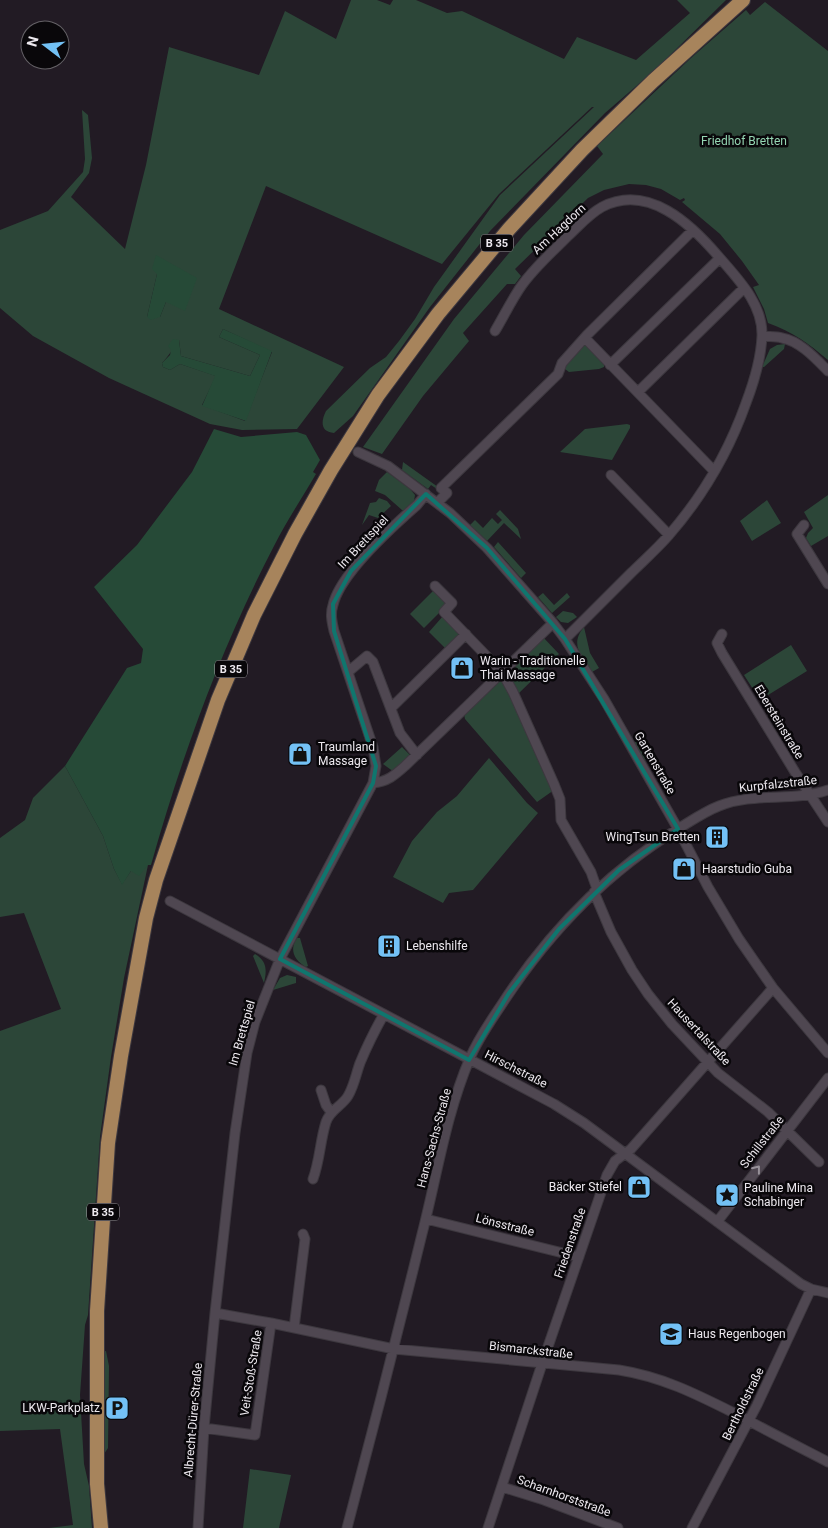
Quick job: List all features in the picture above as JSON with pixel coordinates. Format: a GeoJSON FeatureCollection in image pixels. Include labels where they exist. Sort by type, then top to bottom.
{"type":"FeatureCollection","features":[{"type":"Feature","properties":{"kind":"main road","name":"B 35"},"geometry":{"type":"LineString","coordinates":[[101,1528],[97,1484],[97,1311],[108,1143],[132,994],[150,900],[218,700],[258,607],[295,534],[331,470],[360,423],[438,314],[515,222],[582,150],[653,81],[744,0]]}},
{"type":"Feature","properties":{"kind":"street","name":"Am Hagdorn"},"geometry":{"type":"LineString","coordinates":[[495,331],[521,286],[532,273],[593,213],[602,207],[626,200],[653,202],[669,211],[694,230],[744,288],[756,305],[761,320],[762,336],[759,358],[750,392],[740,420],[714,471],[698,497],[669,535],[566,639]]}},
{"type":"Feature","properties":{"kind":"street"},"geometry":{"type":"LineString","coordinates":[[437,503],[447,493],[442,488],[558,374],[562,363],[585,338],[694,230]]}},
{"type":"Feature","properties":{"kind":"street"},"geometry":{"type":"LineString","coordinates":[[610,365],[720,258]]}},
{"type":"Feature","properties":{"kind":"street"},"geometry":{"type":"LineString","coordinates":[[638,392],[744,288]]}},
{"type":"Feature","properties":{"kind":"street"},"geometry":{"type":"LineString","coordinates":[[762,336],[784,338],[802,347],[828,372]]}},
{"type":"Feature","properties":{"kind":"street"},"geometry":{"type":"LineString","coordinates":[[585,338],[714,471]]}},
{"type":"Feature","properties":{"kind":"street","name":"Gartenstraße"},"geometry":{"type":"LineString","coordinates":[[358,452],[388,466],[450,513],[483,544],[553,622],[604,699],[678,829],[722,913],[773,988],[828,1053]]}},
{"type":"Feature","properties":{"kind":"street"},"geometry":{"type":"LineString","coordinates":[[611,475],[669,535]]}},
{"type":"Feature","properties":{"kind":"street","name":"Im Brettspiel"},"geometry":{"type":"LineString","coordinates":[[215,1314],[241,1085],[255,1022],[280,959],[373,783],[376,766],[373,747],[334,632],[331,617],[333,604],[338,591],[351,571],[426,494]]}},
{"type":"Feature","properties":{"kind":"street"},"geometry":{"type":"LineString","coordinates":[[804,525],[797,534],[828,584]]}},
{"type":"Feature","properties":{"kind":"street"},"geometry":{"type":"LineString","coordinates":[[435,586],[452,603],[444,612],[502,672]]}},
{"type":"Feature","properties":{"kind":"street"},"geometry":{"type":"LineString","coordinates":[[373,783],[392,778],[553,622]]}},
{"type":"Feature","properties":{"kind":"street"},"geometry":{"type":"LineString","coordinates":[[391,708],[466,634]]}},
{"type":"Feature","properties":{"kind":"street","name":"Ebersteinstraße"},"geometry":{"type":"LineString","coordinates":[[722,634],[717,643],[795,772],[828,822]]}},
{"type":"Feature","properties":{"kind":"street"},"geometry":{"type":"LineString","coordinates":[[348,672],[367,656],[372,662],[400,733],[417,755]]}},
{"type":"Feature","properties":{"kind":"street","name":"Hausertalstraße"},"geometry":{"type":"LineString","coordinates":[[502,672],[513,692],[560,799],[561,820],[591,872],[595,891],[611,932],[636,976],[672,1024],[718,1073],[768,1112],[819,1162]]}},
{"type":"Feature","properties":{"kind":"street","name":"Kurpfalzstraße"},"geometry":{"type":"LineString","coordinates":[[678,829],[720,805],[763,797],[810,795],[828,790]]}},
{"type":"Feature","properties":{"kind":"street","name":"Hans-Sachs-Straße"},"geometry":{"type":"LineString","coordinates":[[347,1528],[394,1349],[447,1133],[469,1060],[485,1030],[523,974],[554,935],[595,891],[645,850],[678,829]]}},
{"type":"Feature","properties":{"kind":"street","name":"Hirschstraße"},"geometry":{"type":"LineString","coordinates":[[170,901],[554,1104],[789,1275],[811,1289],[828,1293]]}},
{"type":"Feature","properties":{"kind":"street","name":"Friedenstraße"},"geometry":{"type":"LineString","coordinates":[[488,1528],[578,1256],[607,1175],[615,1160],[631,1149],[773,988]]}},
{"type":"Feature","properties":{"kind":"street"},"geometry":{"type":"LineString","coordinates":[[313,1179],[326,1121],[331,1112],[347,1098],[354,1086],[365,1050],[384,1014]]}},
{"type":"Feature","properties":{"kind":"street","name":"Schillstraße"},"geometry":{"type":"LineString","coordinates":[[717,1222],[828,1078]]}},
{"type":"Feature","properties":{"kind":"street"},"geometry":{"type":"LineString","coordinates":[[321,1090],[326,1105],[331,1112]]}},
{"type":"Feature","properties":{"kind":"street","name":"Lönsstraße"},"geometry":{"type":"LineString","coordinates":[[426,1219],[578,1256]]}},
{"type":"Feature","properties":{"kind":"street"},"geometry":{"type":"LineString","coordinates":[[294,1328],[305,1239],[303,1234]]}},
{"type":"Feature","properties":{"kind":"street","name":"Bertholdstraße"},"geometry":{"type":"LineString","coordinates":[[692,1528],[749,1421],[811,1289]]}},
{"type":"Feature","properties":{"kind":"street","name":"Bismarckstraße"},"geometry":{"type":"LineString","coordinates":[[215,1314],[272,1323],[394,1349],[644,1374],[675,1385],[828,1462]]}},
{"type":"Feature","properties":{"kind":"street","name":"Albrecht-Dürer-Straße"},"geometry":{"type":"LineString","coordinates":[[198,1528],[204,1428],[215,1314]]}},
{"type":"Feature","properties":{"kind":"street","name":"Veit-Stoß-Straße"},"geometry":{"type":"LineString","coordinates":[[204,1428],[254,1435],[272,1323]]}},
{"type":"Feature","properties":{"kind":"street","name":"Scharnhorststraße"},"geometry":{"type":"LineString","coordinates":[[502,1487],[544,1500],[618,1528]]}},
{"type":"Feature","properties":{"kind":"highlighted area"},"geometry":{"type":"Polygon","coordinates":[[[426,494],[487,548],[565,639],[678,829],[619,870],[559,929],[509,993],[469,1060],[280,959],[373,783],[376,766],[334,631],[333,604],[351,571],[426,494]]]}},
{"type":"Feature","properties":{"kind":"green space"},"geometry":{"type":"Polygon","coordinates":[[[351,0],[377,0],[390,5],[393,0],[416,0],[447,13],[462,11],[564,59],[577,37],[636,60],[690,13],[677,0],[726,0],[656,69],[605,113],[490,231],[430,307],[353,416],[334,433],[326,431],[324,428],[323,419],[326,411],[370,368],[386,357],[399,341],[434,287],[500,195],[594,107],[499,194],[442,264],[266,186],[219,309],[344,367],[297,429],[242,430],[210,424],[109,378],[33,336],[0,308],[0,230],[48,211],[83,172],[85,159],[82,110],[88,115],[92,158],[89,173],[71,197],[125,249],[146,165],[169,47],[259,75],[285,11],[336,39],[351,0]],[[157,274],[147,317],[160,317],[166,302],[157,274]],[[223,329],[219,337],[260,355],[250,376],[181,356],[179,340],[162,363],[163,367],[170,370],[180,364],[216,376],[202,405],[245,421],[272,352],[223,329]]]}},
{"type":"Feature","properties":{"kind":"green space","name":"Friedhof Bretten"},"geometry":{"type":"Polygon","coordinates":[[[765,2],[828,51],[828,360],[800,338],[768,323],[764,309],[753,287],[759,285],[720,234],[682,202],[685,200],[684,198],[680,200],[661,189],[646,185],[629,184],[604,190],[588,198],[515,269],[521,276],[515,284],[507,284],[463,333],[469,341],[423,396],[382,454],[363,447],[454,319],[524,235],[603,154],[597,146],[691,58],[746,10],[750,15],[765,2]]]}},
{"type":"Feature","properties":{"kind":"green space"},"geometry":{"type":"Polygon","coordinates":[[[156,255],[197,278],[185,311],[166,302],[160,317],[151,320],[147,317],[157,274],[152,269],[156,255]]]}},
{"type":"Feature","properties":{"kind":"green space"},"geometry":{"type":"Polygon","coordinates":[[[223,329],[272,351],[246,421],[202,406],[215,376],[180,364],[170,370],[163,367],[162,363],[170,355],[171,350],[168,346],[173,339],[179,340],[181,356],[250,376],[260,355],[219,337],[223,329]]]}},
{"type":"Feature","properties":{"kind":"green space"},"geometry":{"type":"Polygon","coordinates":[[[785,344],[784,349],[762,367],[770,349],[777,345],[785,344]]]}},
{"type":"Feature","properties":{"kind":"green space"},"geometry":{"type":"Polygon","coordinates":[[[583,345],[588,345],[604,361],[604,367],[569,372],[565,369],[565,363],[583,345]]]}},
{"type":"Feature","properties":{"kind":"green space"},"geometry":{"type":"Polygon","coordinates":[[[630,425],[630,428],[612,460],[560,452],[585,429],[630,425]]]}},
{"type":"Feature","properties":{"kind":"green space"},"geometry":{"type":"Polygon","coordinates":[[[214,429],[241,437],[297,432],[306,435],[320,460],[313,472],[316,474],[274,546],[255,584],[220,663],[204,702],[176,783],[151,865],[148,865],[139,876],[131,871],[122,885],[114,869],[103,836],[65,766],[127,668],[141,663],[143,649],[94,587],[137,545],[192,472],[214,429]]]}},
{"type":"Feature","properties":{"kind":"green space"},"geometry":{"type":"Polygon","coordinates":[[[403,462],[438,487],[437,489],[431,485],[428,489],[402,470],[403,462]]]}},
{"type":"Feature","properties":{"kind":"green space"},"geometry":{"type":"Polygon","coordinates":[[[387,472],[415,495],[414,501],[406,511],[402,510],[385,495],[375,491],[379,480],[387,472]]]}},
{"type":"Feature","properties":{"kind":"green space"},"geometry":{"type":"Polygon","coordinates":[[[828,495],[828,536],[811,546],[806,538],[813,528],[804,512],[828,495]]]}},
{"type":"Feature","properties":{"kind":"green space"},"geometry":{"type":"Polygon","coordinates":[[[379,498],[387,501],[391,506],[378,518],[369,515],[362,525],[370,503],[376,502],[379,498]]]}},
{"type":"Feature","properties":{"kind":"green space"},"geometry":{"type":"Polygon","coordinates":[[[767,500],[781,523],[752,541],[740,521],[767,500]]]}},
{"type":"Feature","properties":{"kind":"green space"},"geometry":{"type":"Polygon","coordinates":[[[500,510],[518,529],[521,539],[504,523],[487,541],[470,525],[475,520],[483,528],[492,518],[498,524],[502,520],[496,514],[500,510]]]}},
{"type":"Feature","properties":{"kind":"green space"},"geometry":{"type":"Polygon","coordinates":[[[498,542],[526,573],[521,578],[494,547],[498,542]]]}},
{"type":"Feature","properties":{"kind":"green space"},"geometry":{"type":"Polygon","coordinates":[[[435,589],[449,603],[424,628],[410,614],[435,589]]]}},
{"type":"Feature","properties":{"kind":"green space"},"geometry":{"type":"Polygon","coordinates":[[[543,593],[554,605],[567,593],[570,597],[552,613],[538,597],[543,593]]]}},
{"type":"Feature","properties":{"kind":"green space"},"geometry":{"type":"Polygon","coordinates":[[[563,611],[573,613],[577,617],[568,623],[561,622],[556,617],[563,611]]]}},
{"type":"Feature","properties":{"kind":"green space"},"geometry":{"type":"Polygon","coordinates":[[[443,616],[460,633],[445,648],[429,632],[443,616]]]}},
{"type":"Feature","properties":{"kind":"green space"},"geometry":{"type":"Polygon","coordinates":[[[584,627],[590,653],[599,668],[592,672],[577,645],[580,633],[584,627]]]}},
{"type":"Feature","properties":{"kind":"green space"},"geometry":{"type":"Polygon","coordinates":[[[542,636],[559,654],[517,695],[506,673],[542,636]]]}},
{"type":"Feature","properties":{"kind":"green space"},"geometry":{"type":"Polygon","coordinates":[[[791,645],[807,671],[760,700],[744,675],[791,645]]]}},
{"type":"Feature","properties":{"kind":"green space"},"geometry":{"type":"Polygon","coordinates":[[[500,680],[505,684],[554,790],[537,802],[465,719],[464,714],[500,680]]]}},
{"type":"Feature","properties":{"kind":"green space"},"geometry":{"type":"Polygon","coordinates":[[[642,738],[652,755],[644,761],[634,743],[642,738]]]}},
{"type":"Feature","properties":{"kind":"green space"},"geometry":{"type":"Polygon","coordinates":[[[402,747],[411,756],[394,772],[383,764],[402,747]]]}},
{"type":"Feature","properties":{"kind":"green space"},"geometry":{"type":"Polygon","coordinates":[[[489,758],[527,803],[538,813],[473,890],[449,893],[443,903],[393,877],[412,841],[437,812],[457,796],[489,758]]]}},
{"type":"Feature","properties":{"kind":"green space"},"geometry":{"type":"Polygon","coordinates":[[[65,766],[103,836],[114,869],[122,884],[131,871],[148,865],[124,978],[100,1137],[88,1315],[85,1325],[80,1395],[84,1464],[89,1486],[92,1528],[49,1528],[73,1525],[60,1429],[0,1431],[0,1031],[61,1009],[24,913],[0,917],[0,838],[25,820],[33,798],[65,766]]]}},
{"type":"Feature","properties":{"kind":"green space"},"geometry":{"type":"Polygon","coordinates":[[[297,938],[300,938],[308,966],[306,967],[298,961],[293,951],[297,938]]]}},
{"type":"Feature","properties":{"kind":"green space"},"geometry":{"type":"Polygon","coordinates":[[[255,954],[262,960],[265,966],[264,983],[253,956],[255,954]]]}},
{"type":"Feature","properties":{"kind":"green space"},"geometry":{"type":"Polygon","coordinates":[[[287,975],[296,977],[296,983],[273,990],[280,978],[287,975]]]}},
{"type":"Feature","properties":{"kind":"green space"},"geometry":{"type":"Polygon","coordinates":[[[106,1351],[109,1366],[108,1448],[104,1454],[101,1352],[106,1351]]]}},
{"type":"Feature","properties":{"kind":"green space"},"geometry":{"type":"Polygon","coordinates":[[[250,1469],[291,1475],[279,1528],[243,1528],[250,1469]]]}},
{"type":"Feature","properties":{"kind":"place","name":"Warin - Traditionelle Thai Massage"},"geometry":{"type":"Point","coordinates":[462,668]}},
{"type":"Feature","properties":{"kind":"place","name":"Traumland Massage"},"geometry":{"type":"Point","coordinates":[300,754]}},
{"type":"Feature","properties":{"kind":"place","name":"WingTsun Bretten"},"geometry":{"type":"Point","coordinates":[717,837]}},
{"type":"Feature","properties":{"kind":"place","name":"Haarstudio Guba"},"geometry":{"type":"Point","coordinates":[684,869]}},
{"type":"Feature","properties":{"kind":"place","name":"Lebenshilfe"},"geometry":{"type":"Point","coordinates":[389,946]}},
{"type":"Feature","properties":{"kind":"place","name":"Bäcker Stiefel"},"geometry":{"type":"Point","coordinates":[639,1187]}},
{"type":"Feature","properties":{"kind":"place","name":"Pauline Mina Schabinger"},"geometry":{"type":"Point","coordinates":[727,1195]}},
{"type":"Feature","properties":{"kind":"place","name":"Haus Regenbogen"},"geometry":{"type":"Point","coordinates":[671,1334]}},
{"type":"Feature","properties":{"kind":"place","name":"LKW-Parkplatz"},"geometry":{"type":"Point","coordinates":[117,1408]}}]}
